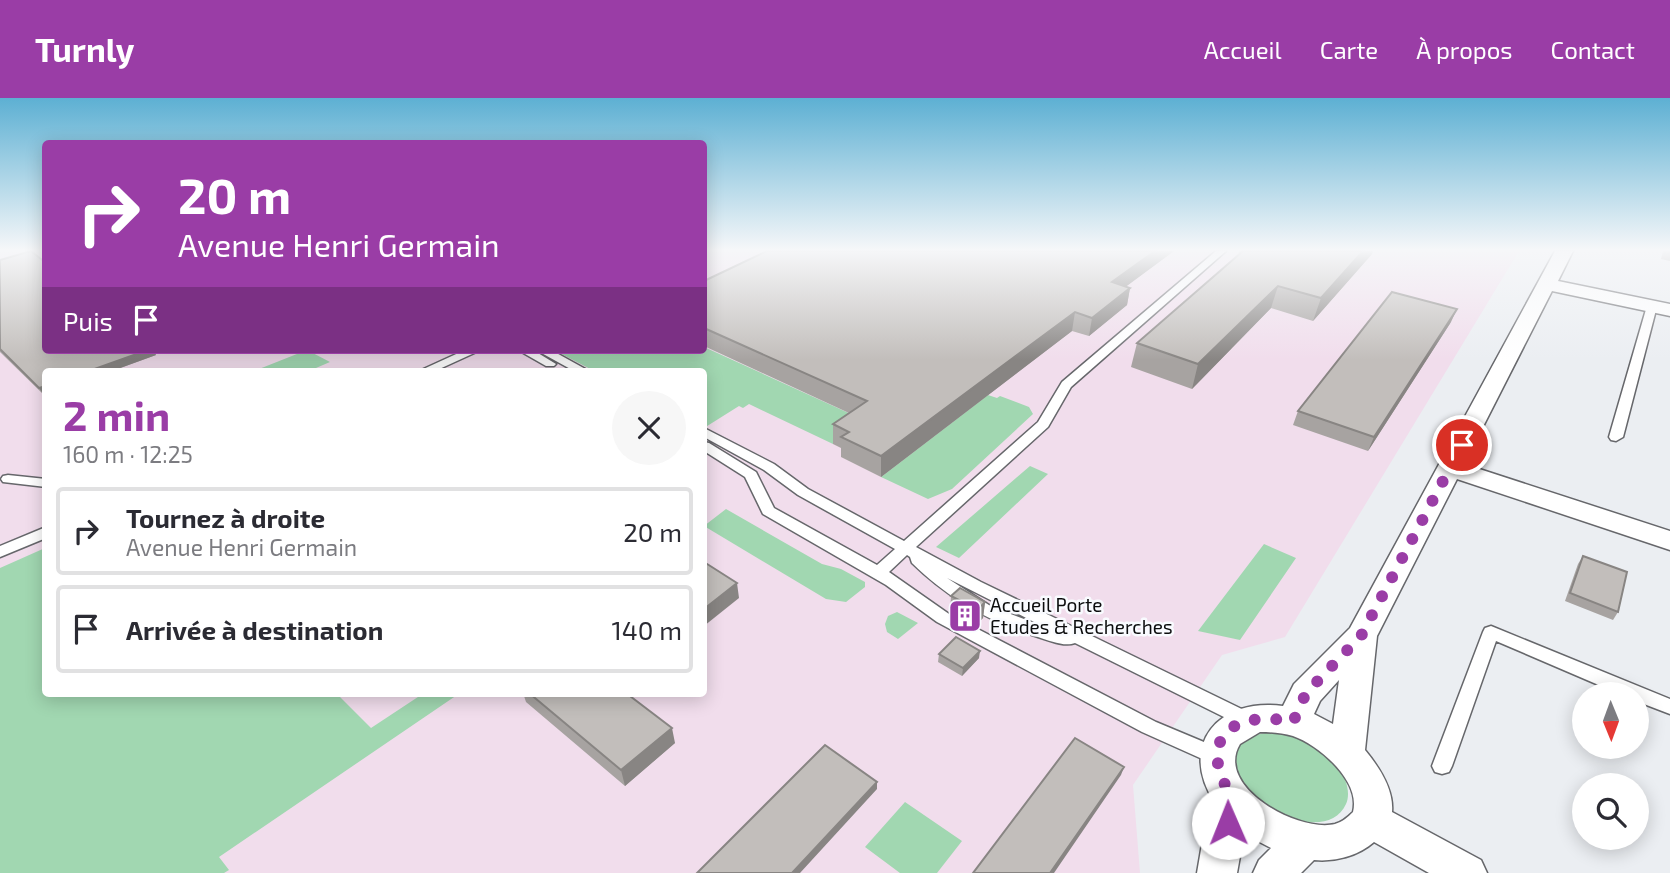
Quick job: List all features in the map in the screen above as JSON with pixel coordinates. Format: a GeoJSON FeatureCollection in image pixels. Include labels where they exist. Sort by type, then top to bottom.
{"type":"FeatureCollection","features":[{"type":"Feature","properties":{"kind":"street"},"geometry":{"type":"LineString","coordinates":[[1293,722],[1306,693],[1361,636],[1544,287]]}},
{"type":"Feature","properties":{"kind":"street"},"geometry":{"type":"LineString","coordinates":[[1561,287],[1661,308]]}},
{"type":"Feature","properties":{"kind":"street"},"geometry":{"type":"LineString","coordinates":[[1450,468],[1670,541]]}},
{"type":"Feature","properties":{"kind":"street"},"geometry":{"type":"LineString","coordinates":[[1347,753],[1361,636]]}},
{"type":"Feature","properties":{"kind":"street"},"geometry":{"type":"LineString","coordinates":[[1276,718],[1293,722],[1312,729],[1347,753],[1361,769],[1370,786],[1373,803],[1369,819],[1360,832],[1346,839],[1327,843],[1306,841],[1266,827],[1235,801],[1217,770],[1216,756],[1220,740],[1231,728],[1247,720],[1276,718]]}},
{"type":"Feature","properties":{"kind":"street"},"geometry":{"type":"LineString","coordinates":[[1217,873],[1235,801]]}},
{"type":"Feature","properties":{"kind":"street"},"geometry":{"type":"LineString","coordinates":[[1369,819],[1467,873]]}},
{"type":"Feature","properties":{"kind":"street"},"geometry":{"type":"LineString","coordinates":[[1273,873],[1306,841]]}},
{"type":"Feature","properties":{"kind":"lane"},"geometry":{"type":"LineString","coordinates":[[878,573],[1043,424],[1066,384],[1180,287]]}},
{"type":"Feature","properties":{"kind":"lane"},"geometry":{"type":"LineString","coordinates":[[1616,437],[1661,308]]}},
{"type":"Feature","properties":{"kind":"lane"},"geometry":{"type":"LineString","coordinates":[[432,368],[465,354]]}},
{"type":"Feature","properties":{"kind":"lane"},"geometry":{"type":"LineString","coordinates":[[531,354],[557,368]]}},
{"type":"Feature","properties":{"kind":"lane"},"geometry":{"type":"LineString","coordinates":[[550,354],[577,368]]}},
{"type":"Feature","properties":{"kind":"lane"},"geometry":{"type":"LineString","coordinates":[[707,434],[769,467],[803,492],[975,586],[1247,720]]}},
{"type":"Feature","properties":{"kind":"lane"},"geometry":{"type":"LineString","coordinates":[[707,448],[751,474],[768,511],[878,573],[943,618],[1149,727],[1216,756]]}},
{"type":"Feature","properties":{"kind":"lane"},"geometry":{"type":"LineString","coordinates":[[8,479],[42,483]]}},
{"type":"Feature","properties":{"kind":"lane"},"geometry":{"type":"LineString","coordinates":[[0,552],[42,534]]}},
{"type":"Feature","properties":{"kind":"lane"},"geometry":{"type":"LineString","coordinates":[[1442,766],[1491,632],[1670,707]]}},
{"type":"Feature","properties":{"kind":"shaded area"},"geometry":{"type":"Polygon","coordinates":[[[0,287],[42,287],[42,354],[707,354],[707,287],[1497,287],[1285,637],[1222,655],[1133,785],[1140,873],[0,873],[0,287]]]}},
{"type":"Feature","properties":{"kind":"green space"},"geometry":{"type":"Polygon","coordinates":[[[707,348],[886,430],[855,429],[833,444],[749,404],[743,408],[739,406],[707,426],[707,368],[588,368],[562,354],[707,354],[707,348]]]}},
{"type":"Feature","properties":{"kind":"green space"},"geometry":{"type":"Polygon","coordinates":[[[297,354],[315,354],[330,362],[316,368],[262,368],[297,354]]]}},
{"type":"Feature","properties":{"kind":"green space"},"geometry":{"type":"Polygon","coordinates":[[[988,395],[997,398],[1000,396],[1029,407],[1033,414],[952,489],[928,499],[881,477],[988,395]]]}},
{"type":"Feature","properties":{"kind":"green space"},"geometry":{"type":"Polygon","coordinates":[[[1030,466],[1048,474],[959,558],[936,547],[1030,466]]]}},
{"type":"Feature","properties":{"kind":"green space"},"geometry":{"type":"Polygon","coordinates":[[[726,509],[822,564],[841,569],[865,582],[865,587],[846,602],[826,599],[707,528],[707,524],[726,509]]]}},
{"type":"Feature","properties":{"kind":"green space"},"geometry":{"type":"Polygon","coordinates":[[[1264,544],[1296,558],[1240,640],[1198,631],[1264,544]]]}},
{"type":"Feature","properties":{"kind":"green space"},"geometry":{"type":"Polygon","coordinates":[[[42,549],[42,697],[340,697],[371,728],[418,697],[454,697],[219,857],[229,870],[224,873],[0,873],[0,568],[42,549]]]}},
{"type":"Feature","properties":{"kind":"green space"},"geometry":{"type":"Polygon","coordinates":[[[897,612],[918,623],[898,639],[887,632],[885,624],[888,616],[897,612]]]}},
{"type":"Feature","properties":{"kind":"green space"},"geometry":{"type":"Polygon","coordinates":[[[1276,732],[1311,744],[1326,755],[1342,773],[1348,795],[1346,804],[1335,817],[1318,822],[1299,820],[1278,813],[1245,787],[1237,770],[1239,747],[1253,736],[1276,732]]]}},
{"type":"Feature","properties":{"kind":"green space"},"geometry":{"type":"Polygon","coordinates":[[[905,802],[962,841],[937,873],[900,873],[865,847],[905,802]]]}},
{"type":"Feature","properties":{"kind":"building"},"geometry":{"type":"Polygon","coordinates":[[[0,287],[42,287],[42,354],[137,354],[97,368],[42,368],[42,387],[39,388],[0,349],[0,287]]]}},
{"type":"Feature","properties":{"kind":"building"},"geometry":{"type":"Polygon","coordinates":[[[707,287],[1130,288],[1092,318],[1075,312],[881,456],[841,437],[849,432],[833,424],[867,401],[707,329],[707,287]]]}},
{"type":"Feature","properties":{"kind":"building"},"geometry":{"type":"Polygon","coordinates":[[[1201,287],[1277,287],[1198,364],[1137,343],[1201,287]]]}},
{"type":"Feature","properties":{"kind":"building"},"geometry":{"type":"Polygon","coordinates":[[[1282,287],[1331,287],[1321,298],[1282,287]]]}},
{"type":"Feature","properties":{"kind":"building"},"geometry":{"type":"Polygon","coordinates":[[[1392,292],[1457,309],[1374,437],[1298,411],[1392,292]]]}},
{"type":"Feature","properties":{"kind":"building"},"geometry":{"type":"Polygon","coordinates":[[[1583,556],[1627,572],[1618,612],[1570,593],[1583,556]]]}},
{"type":"Feature","properties":{"kind":"building"},"geometry":{"type":"Polygon","coordinates":[[[707,564],[737,583],[707,607],[707,564]]]}},
{"type":"Feature","properties":{"kind":"building"},"geometry":{"type":"Polygon","coordinates":[[[960,588],[985,602],[978,610],[951,596],[960,588]]]}},
{"type":"Feature","properties":{"kind":"building"},"geometry":{"type":"Polygon","coordinates":[[[956,637],[980,651],[963,668],[939,654],[956,637]]]}},
{"type":"Feature","properties":{"kind":"building"},"geometry":{"type":"Polygon","coordinates":[[[534,697],[631,697],[672,728],[621,770],[534,697]]]}},
{"type":"Feature","properties":{"kind":"building"},"geometry":{"type":"Polygon","coordinates":[[[1075,738],[1124,767],[1050,873],[973,873],[1075,738]]]}},
{"type":"Feature","properties":{"kind":"building"},"geometry":{"type":"Polygon","coordinates":[[[825,745],[877,782],[792,873],[697,873],[825,745]]]}},
{"type":"Feature","properties":{"kind":"place","name":"Accueil Porte Etudes & Recherches"},"geometry":{"type":"Point","coordinates":[965,616]}},
{"type":"Feature","properties":{"kind":"route"},"geometry":{"type":"LineString","coordinates":[[1228,823],[1235,801],[1217,770],[1216,756],[1220,740],[1231,728],[1247,720],[1276,718],[1293,722],[1306,693],[1361,636],[1462,445]]}}]}
